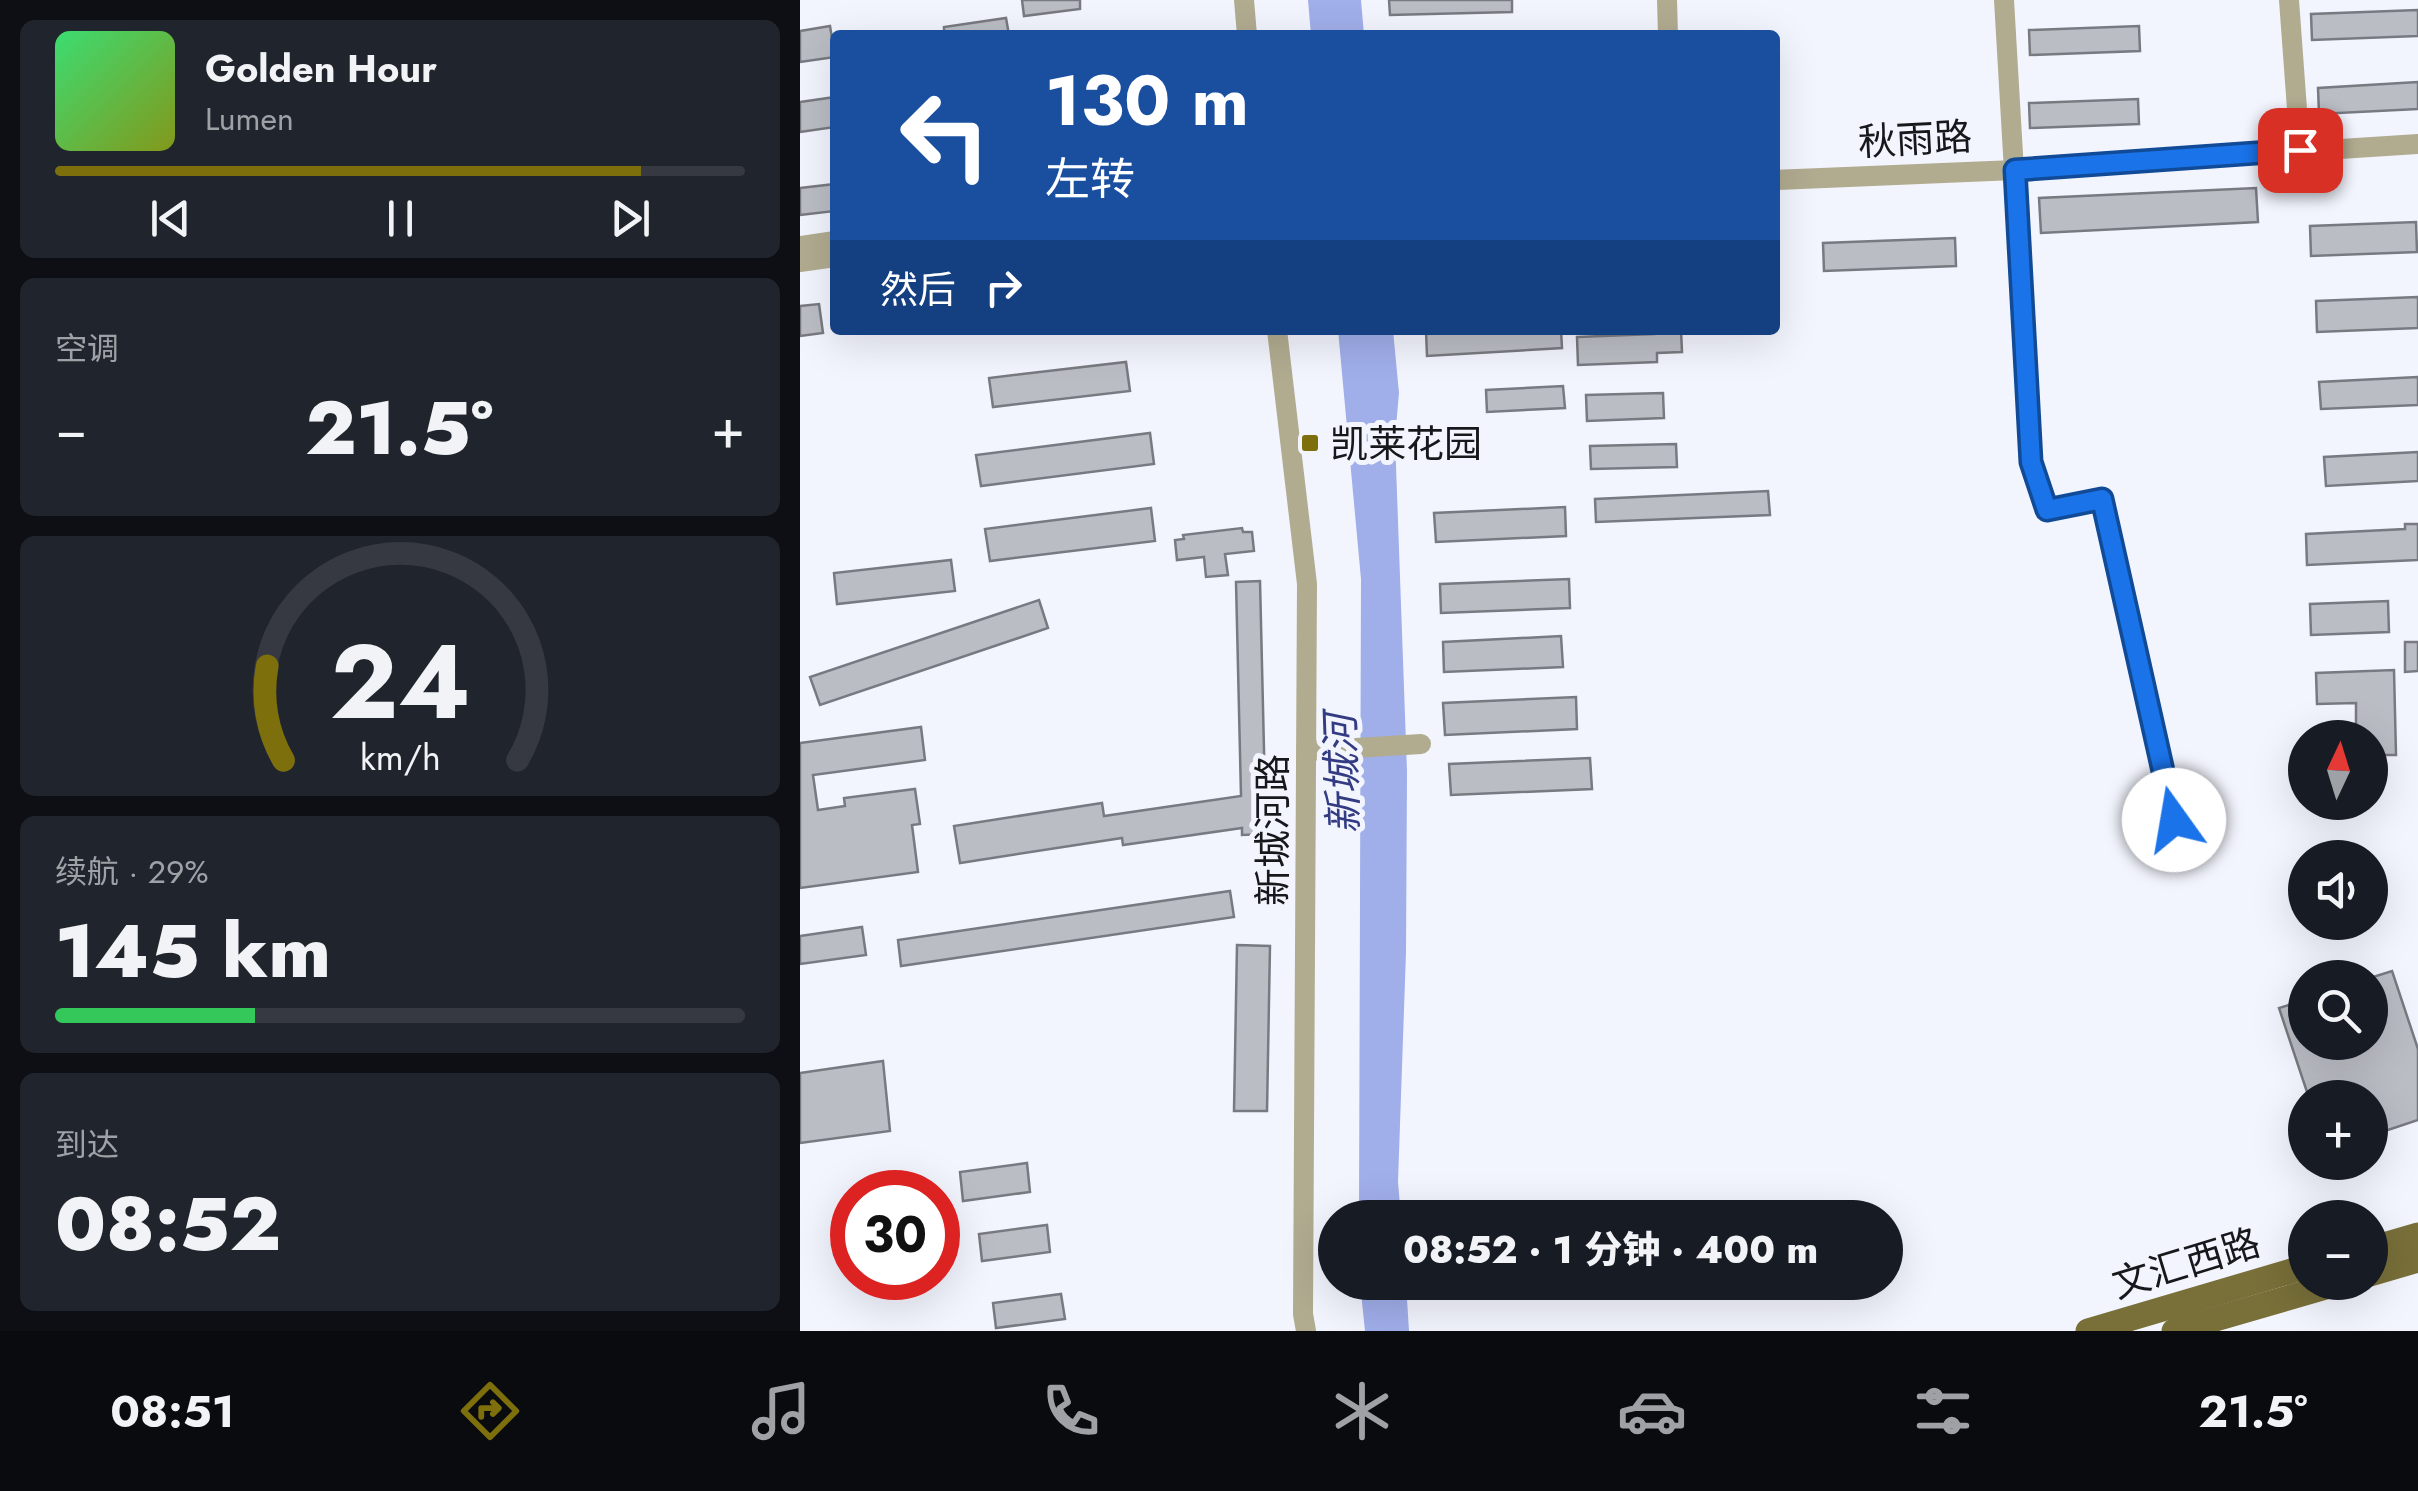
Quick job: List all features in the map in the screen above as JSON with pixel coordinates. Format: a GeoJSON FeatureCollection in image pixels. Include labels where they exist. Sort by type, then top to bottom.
{"type":"FeatureCollection","features":[{"type":"Feature","properties":{"kind":"main road"},"geometry":{"type":"LineString","coordinates":[[2388,1243],[2418,1235]]}},
{"type":"Feature","properties":{"kind":"main road"},"geometry":{"type":"LineString","coordinates":[[2388,1269],[2418,1260]]}},
{"type":"Feature","properties":{"kind":"main road","name":"文汇西路"},"geometry":{"type":"LineString","coordinates":[[2088,1331],[2288,1272]]}},
{"type":"Feature","properties":{"kind":"main road","name":"文汇西路"},"geometry":{"type":"LineString","coordinates":[[2174,1331],[2288,1298]]}},
{"type":"Feature","properties":{"kind":"street"},"geometry":{"type":"LineString","coordinates":[[1244,0],[1247,30]]}},
{"type":"Feature","properties":{"kind":"street"},"geometry":{"type":"LineString","coordinates":[[1666,0],[1668,30]]}},
{"type":"Feature","properties":{"kind":"street"},"geometry":{"type":"LineString","coordinates":[[2004,0],[2031,462],[2047,510],[2102,499],[2174,820]]}},
{"type":"Feature","properties":{"kind":"street"},"geometry":{"type":"LineString","coordinates":[[2290,0],[2300,150]]}},
{"type":"Feature","properties":{"kind":"street","name":"秋雨路"},"geometry":{"type":"LineString","coordinates":[[1780,180],[2015,170],[2418,144]]}},
{"type":"Feature","properties":{"kind":"street"},"geometry":{"type":"LineString","coordinates":[[800,246],[830,242]]}},
{"type":"Feature","properties":{"kind":"street"},"geometry":{"type":"LineString","coordinates":[[800,262],[830,258]]}},
{"type":"Feature","properties":{"kind":"street","name":"新城河路"},"geometry":{"type":"LineString","coordinates":[[1278,335],[1307,584],[1303,1314],[1306,1331]]}},
{"type":"Feature","properties":{"kind":"street"},"geometry":{"type":"LineString","coordinates":[[1307,751],[1421,744]]}},
{"type":"Feature","properties":{"kind":"water"},"geometry":{"type":"Polygon","coordinates":[[[1308,0],[1361,0],[1364,30],[1311,30],[1308,0]]]}},
{"type":"Feature","properties":{"kind":"water"},"geometry":{"type":"Polygon","coordinates":[[[1338,335],[1393,335],[1399,393],[1395,438],[1407,771],[1400,1200],[1359,1200],[1361,579],[1338,335]]]}},
{"type":"Feature","properties":{"kind":"water"},"geometry":{"type":"Polygon","coordinates":[[[1362,1300],[1407,1300],[1409,1331],[1365,1331],[1362,1300]]]}},
{"type":"Feature","properties":{"kind":"building"},"geometry":{"type":"Polygon","coordinates":[[[1022,0],[1080,0],[1080,9],[1024,16],[1022,0]]]}},
{"type":"Feature","properties":{"kind":"building"},"geometry":{"type":"Polygon","coordinates":[[[1389,0],[1512,0],[1512,12],[1390,15],[1389,0]]]}},
{"type":"Feature","properties":{"kind":"building"},"geometry":{"type":"Polygon","coordinates":[[[2418,10],[2418,36],[2312,40],[2311,14],[2418,10]]]}},
{"type":"Feature","properties":{"kind":"building"},"geometry":{"type":"Polygon","coordinates":[[[1006,18],[1008,30],[944,30],[1006,18]]]}},
{"type":"Feature","properties":{"kind":"building"},"geometry":{"type":"Polygon","coordinates":[[[830,26],[830,58],[800,62],[800,31],[830,26]]]}},
{"type":"Feature","properties":{"kind":"building"},"geometry":{"type":"Polygon","coordinates":[[[2139,26],[2140,51],[2030,55],[2029,30],[2139,26]]]}},
{"type":"Feature","properties":{"kind":"building"},"geometry":{"type":"Polygon","coordinates":[[[2418,82],[2418,109],[2319,114],[2318,88],[2418,82]]]}},
{"type":"Feature","properties":{"kind":"building"},"geometry":{"type":"Polygon","coordinates":[[[830,98],[830,128],[800,132],[800,102],[830,98]]]}},
{"type":"Feature","properties":{"kind":"building"},"geometry":{"type":"Polygon","coordinates":[[[2138,99],[2139,124],[2030,128],[2029,103],[2138,99]]]}},
{"type":"Feature","properties":{"kind":"building"},"geometry":{"type":"Polygon","coordinates":[[[830,185],[830,212],[800,215],[800,188],[830,185]]]}},
{"type":"Feature","properties":{"kind":"building"},"geometry":{"type":"Polygon","coordinates":[[[2256,188],[2258,222],[2041,233],[2039,198],[2256,188]]]}},
{"type":"Feature","properties":{"kind":"building"},"geometry":{"type":"Polygon","coordinates":[[[2416,222],[2417,252],[2311,256],[2310,226],[2416,222]]]}},
{"type":"Feature","properties":{"kind":"building"},"geometry":{"type":"Polygon","coordinates":[[[1955,238],[1956,266],[1824,271],[1823,243],[1955,238]]]}},
{"type":"Feature","properties":{"kind":"building"},"geometry":{"type":"Polygon","coordinates":[[[2418,297],[2418,328],[2317,332],[2316,301],[2418,297]]]}},
{"type":"Feature","properties":{"kind":"building"},"geometry":{"type":"Polygon","coordinates":[[[819,304],[823,333],[800,336],[800,306],[819,304]]]}},
{"type":"Feature","properties":{"kind":"building"},"geometry":{"type":"Polygon","coordinates":[[[1426,335],[1561,335],[1562,348],[1427,356],[1426,335]]]}},
{"type":"Feature","properties":{"kind":"building"},"geometry":{"type":"Polygon","coordinates":[[[1681,335],[1682,352],[1657,353],[1657,362],[1578,365],[1577,337],[1681,335]]]}},
{"type":"Feature","properties":{"kind":"building"},"geometry":{"type":"Polygon","coordinates":[[[1126,362],[1130,391],[993,407],[989,378],[1126,362]]]}},
{"type":"Feature","properties":{"kind":"building"},"geometry":{"type":"Polygon","coordinates":[[[2418,377],[2418,405],[2321,409],[2319,382],[2418,377]]]}},
{"type":"Feature","properties":{"kind":"building"},"geometry":{"type":"Polygon","coordinates":[[[1563,386],[1565,408],[1487,412],[1486,390],[1563,386]]]}},
{"type":"Feature","properties":{"kind":"building"},"geometry":{"type":"Polygon","coordinates":[[[1663,393],[1664,418],[1587,421],[1586,395],[1663,393]]]}},
{"type":"Feature","properties":{"kind":"building"},"geometry":{"type":"Polygon","coordinates":[[[1150,433],[1154,464],[981,486],[976,455],[1150,433]]]}},
{"type":"Feature","properties":{"kind":"building"},"geometry":{"type":"Polygon","coordinates":[[[1676,444],[1677,467],[1591,469],[1590,446],[1676,444]]]}},
{"type":"Feature","properties":{"kind":"building"},"geometry":{"type":"Polygon","coordinates":[[[2418,452],[2418,481],[2326,486],[2324,457],[2418,452]]]}},
{"type":"Feature","properties":{"kind":"building"},"geometry":{"type":"Polygon","coordinates":[[[1768,491],[1770,515],[1596,522],[1595,499],[1768,491]]]}},
{"type":"Feature","properties":{"kind":"building"},"geometry":{"type":"Polygon","coordinates":[[[1565,507],[1566,536],[1436,542],[1434,513],[1565,507]]]}},
{"type":"Feature","properties":{"kind":"building"},"geometry":{"type":"Polygon","coordinates":[[[1151,508],[1155,541],[990,561],[985,529],[1151,508]]]}},
{"type":"Feature","properties":{"kind":"building"},"geometry":{"type":"Polygon","coordinates":[[[2405,524],[2418,524],[2418,560],[2307,565],[2306,534],[2405,529],[2405,524]]]}},
{"type":"Feature","properties":{"kind":"building"},"geometry":{"type":"Polygon","coordinates":[[[1242,528],[1243,532],[1252,532],[1254,551],[1225,554],[1228,575],[1206,577],[1204,557],[1177,560],[1175,540],[1184,539],[1183,535],[1242,528]]]}},
{"type":"Feature","properties":{"kind":"building"},"geometry":{"type":"Polygon","coordinates":[[[951,560],[955,591],[837,604],[834,573],[951,560]]]}},
{"type":"Feature","properties":{"kind":"building"},"geometry":{"type":"Polygon","coordinates":[[[1569,579],[1570,608],[1441,613],[1440,584],[1569,579]]]}},
{"type":"Feature","properties":{"kind":"building"},"geometry":{"type":"Polygon","coordinates":[[[1260,581],[1266,834],[1242,835],[1242,828],[1123,845],[1122,838],[960,863],[954,826],[1102,803],[1104,816],[1241,796],[1236,582],[1260,581]]]}},
{"type":"Feature","properties":{"kind":"building"},"geometry":{"type":"Polygon","coordinates":[[[1039,600],[1048,628],[820,705],[810,677],[1039,600]]]}},
{"type":"Feature","properties":{"kind":"building"},"geometry":{"type":"Polygon","coordinates":[[[2388,601],[2389,632],[2311,635],[2310,604],[2388,601]]]}},
{"type":"Feature","properties":{"kind":"building"},"geometry":{"type":"Polygon","coordinates":[[[1561,636],[1563,667],[1444,672],[1443,642],[1561,636]]]}},
{"type":"Feature","properties":{"kind":"building"},"geometry":{"type":"Polygon","coordinates":[[[2405,642],[2418,642],[2418,671],[2405,672],[2405,642]]]}},
{"type":"Feature","properties":{"kind":"building"},"geometry":{"type":"Polygon","coordinates":[[[2394,670],[2396,755],[2388,755],[2388,720],[2356,720],[2356,703],[2317,704],[2316,673],[2394,670]]]}},
{"type":"Feature","properties":{"kind":"building"},"geometry":{"type":"Polygon","coordinates":[[[1576,697],[1577,729],[1445,735],[1443,703],[1576,697]]]}},
{"type":"Feature","properties":{"kind":"building"},"geometry":{"type":"Polygon","coordinates":[[[921,727],[925,760],[813,775],[818,810],[845,806],[844,798],[915,789],[920,824],[912,825],[918,872],[800,888],[800,743],[921,727]]]}},
{"type":"Feature","properties":{"kind":"building"},"geometry":{"type":"Polygon","coordinates":[[[1590,758],[1592,789],[1451,795],[1449,764],[1590,758]]]}},
{"type":"Feature","properties":{"kind":"building"},"geometry":{"type":"Polygon","coordinates":[[[1230,891],[1234,917],[901,966],[898,940],[1230,891]]]}},
{"type":"Feature","properties":{"kind":"building"},"geometry":{"type":"Polygon","coordinates":[[[862,927],[866,955],[800,964],[800,936],[862,927]]]}},
{"type":"Feature","properties":{"kind":"building"},"geometry":{"type":"Polygon","coordinates":[[[1237,945],[1270,946],[1267,1111],[1234,1111],[1237,945]]]}},
{"type":"Feature","properties":{"kind":"building"},"geometry":{"type":"Polygon","coordinates":[[[2392,971],[2418,1049],[2418,1120],[2388,1130],[2388,1080],[2303,1080],[2296,1060],[2388,1060],[2388,972],[2392,971]]]}},
{"type":"Feature","properties":{"kind":"building"},"geometry":{"type":"Polygon","coordinates":[[[2288,1005],[2288,1035],[2279,1008],[2288,1005]]]}},
{"type":"Feature","properties":{"kind":"building"},"geometry":{"type":"Polygon","coordinates":[[[883,1061],[890,1131],[800,1143],[800,1073],[883,1061]]]}},
{"type":"Feature","properties":{"kind":"building"},"geometry":{"type":"Polygon","coordinates":[[[1027,1163],[1030,1192],[963,1201],[960,1172],[1027,1163]]]}},
{"type":"Feature","properties":{"kind":"building"},"geometry":{"type":"Polygon","coordinates":[[[1047,1225],[1050,1252],[982,1261],[979,1234],[1047,1225]]]}},
{"type":"Feature","properties":{"kind":"building"},"geometry":{"type":"Polygon","coordinates":[[[1061,1294],[1065,1319],[996,1328],[993,1303],[1061,1294]]]}},
{"type":"Feature","properties":{"kind":"place","name":"凯莱花园"},"geometry":{"type":"Point","coordinates":[1310,443]}},
{"type":"Feature","properties":{"kind":"route"},"geometry":{"type":"LineString","coordinates":[[2174,820],[2102,499],[2047,510],[2031,462],[2015,170],[2300,150]]}},
{"type":"Feature","properties":{"kind":"water label","name":"新城河"},"geometry":{"type":"Point","coordinates":[1342,774]}}]}
